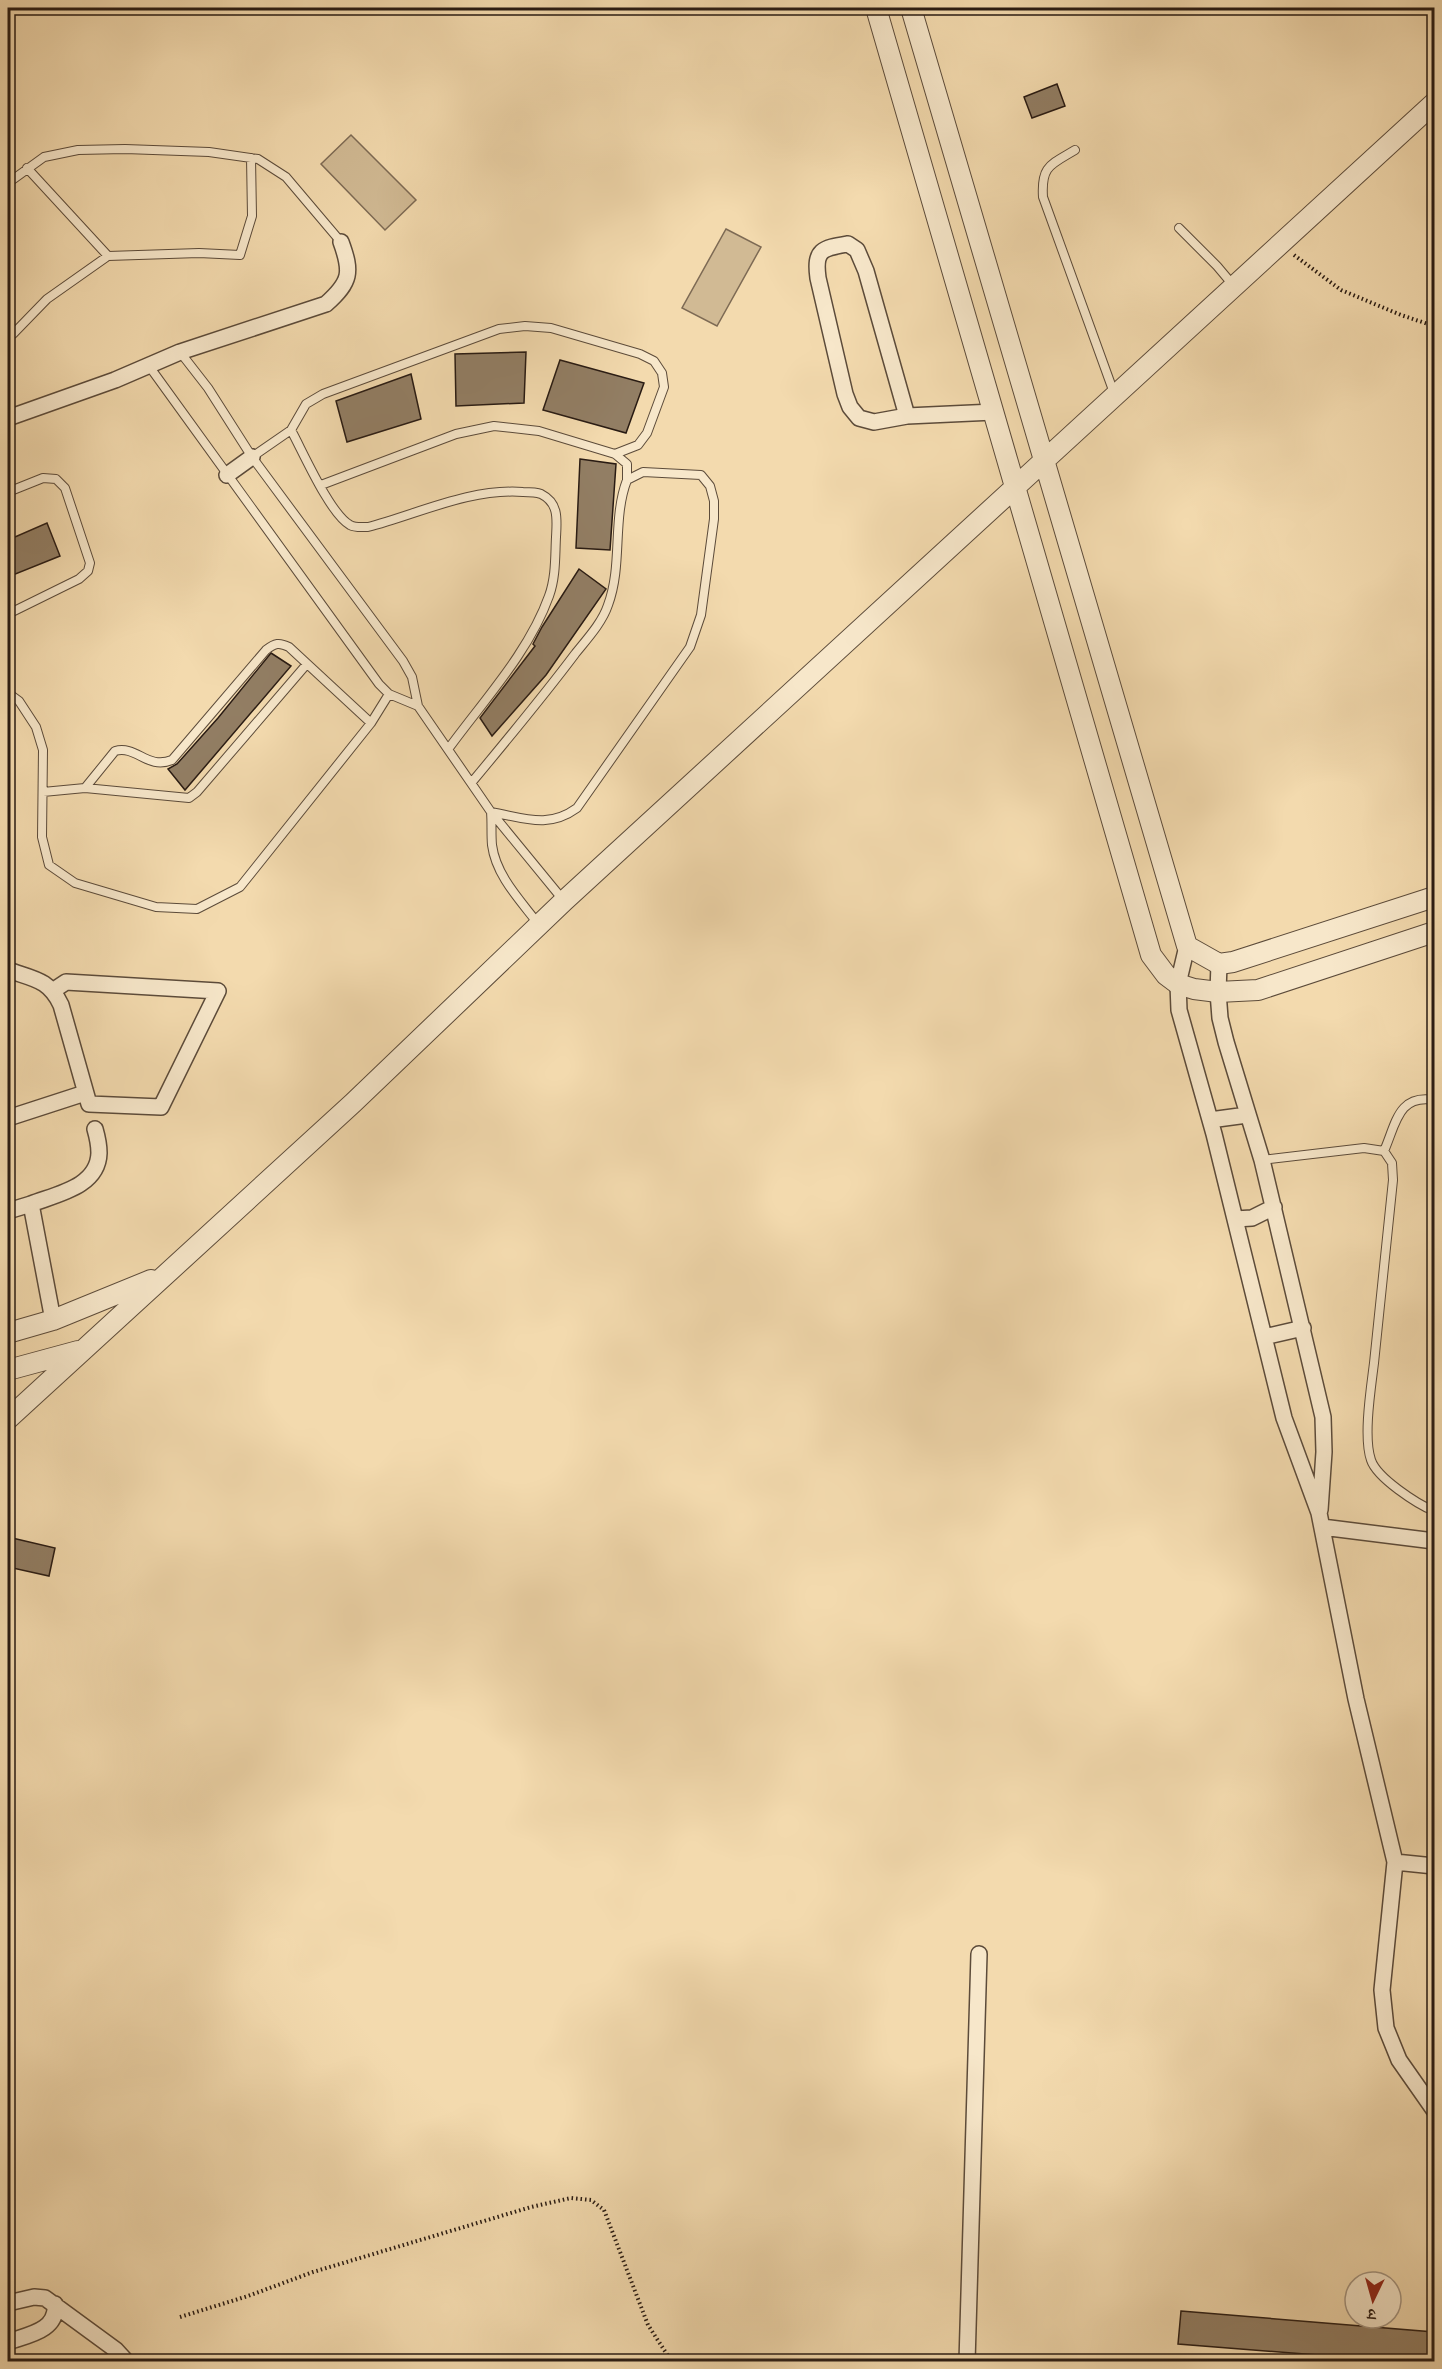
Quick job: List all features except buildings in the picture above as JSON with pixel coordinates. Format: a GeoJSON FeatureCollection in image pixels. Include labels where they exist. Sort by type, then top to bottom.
{"type":"FeatureCollection","features":[{"type":"Feature","properties":{"kind":"street"},"geometry":{"type":"LineString","coordinates":[[876,8],[1151,956],[1166,975],[1178,984],[1218,993],[1258,990],[1434,932]]}},
{"type":"Feature","properties":{"kind":"street"},"geometry":{"type":"LineString","coordinates":[[911,8],[1187,946],[1178,984],[1179,1010],[1210,1120],[1284,1418],[1321,1520],[1356,1699],[1395,1862],[1382,1990],[1386,2028],[1399,2060],[1434,2110]]}},
{"type":"Feature","properties":{"kind":"street"},"geometry":{"type":"LineString","coordinates":[[8,1419],[353,1103],[564,901],[1434,103]]}},
{"type":"Feature","properties":{"kind":"street"},"geometry":{"type":"LineString","coordinates":[[8,418],[115,380],[180,352],[326,304],[343,290],[349,265],[341,242]]}},
{"type":"Feature","properties":{"kind":"street"},"geometry":{"type":"LineString","coordinates":[[907,416],[866,271],[857,250],[848,244],[826,248],[818,255],[816,264],[850,407],[859,418],[874,422],[907,416],[994,412]]}},
{"type":"Feature","properties":{"kind":"street"},"geometry":{"type":"LineString","coordinates":[[228,476],[252,456]]}},
{"type":"Feature","properties":{"kind":"street"},"geometry":{"type":"LineString","coordinates":[[1187,946],[1219,964],[1233,962],[1434,897]]}},
{"type":"Feature","properties":{"kind":"street"},"geometry":{"type":"LineString","coordinates":[[1219,964],[1220,1018],[1262,1160],[1323,1417],[1321,1520]]}},
{"type":"Feature","properties":{"kind":"street"},"geometry":{"type":"LineString","coordinates":[[8,970],[40,981],[54,990],[61,1005],[89,1104],[161,1107],[218,991],[66,982],[54,990]]}},
{"type":"Feature","properties":{"kind":"street"},"geometry":{"type":"LineString","coordinates":[[8,1118],[86,1093]]}},
{"type":"Feature","properties":{"kind":"street"},"geometry":{"type":"LineString","coordinates":[[1210,1120],[1247,1115]]}},
{"type":"Feature","properties":{"kind":"street"},"geometry":{"type":"LineString","coordinates":[[8,1211],[78,1186],[95,1171],[99,1153],[95,1129]]}},
{"type":"Feature","properties":{"kind":"street"},"geometry":{"type":"LineString","coordinates":[[31,1204],[53,1320]]}},
{"type":"Feature","properties":{"kind":"street"},"geometry":{"type":"LineString","coordinates":[[1235,1219],[1252,1218],[1274,1207]]}},
{"type":"Feature","properties":{"kind":"street"},"geometry":{"type":"LineString","coordinates":[[8,1333],[53,1320],[163,1275]]}},
{"type":"Feature","properties":{"kind":"street"},"geometry":{"type":"LineString","coordinates":[[1264,1337],[1303,1328]]}},
{"type":"Feature","properties":{"kind":"street"},"geometry":{"type":"LineString","coordinates":[[8,1370],[81,1350]]}},
{"type":"Feature","properties":{"kind":"street"},"geometry":{"type":"LineString","coordinates":[[1321,1520],[1434,1541]]}},
{"type":"Feature","properties":{"kind":"street"},"geometry":{"type":"LineString","coordinates":[[1395,1862],[1434,1866]]}},
{"type":"Feature","properties":{"kind":"street"},"geometry":{"type":"LineString","coordinates":[[967,2361],[979,1954]]}},
{"type":"Feature","properties":{"kind":"street"},"geometry":{"type":"LineString","coordinates":[[8,2303],[34,2297],[45,2298],[116,2350],[127,2361]]}},
{"type":"Feature","properties":{"kind":"street"},"geometry":{"type":"LineString","coordinates":[[8,2342],[50,2324],[56,2314],[55,2304]]}},
{"type":"Feature","properties":{"kind":"lane"},"geometry":{"type":"LineString","coordinates":[[8,183],[44,157],[78,150],[209,152],[258,159],[286,177],[341,242]]}},
{"type":"Feature","properties":{"kind":"lane"},"geometry":{"type":"LineString","coordinates":[[1075,150],[1051,164],[1044,171],[1043,197],[1115,395]]}},
{"type":"Feature","properties":{"kind":"lane"},"geometry":{"type":"LineString","coordinates":[[8,331],[13,334],[47,298],[108,256],[199,253],[240,255],[252,216],[250,158]]}},
{"type":"Feature","properties":{"kind":"lane"},"geometry":{"type":"LineString","coordinates":[[27,168],[108,256]]}},
{"type":"Feature","properties":{"kind":"lane"},"geometry":{"type":"LineString","coordinates":[[1179,228],[1234,286]]}},
{"type":"Feature","properties":{"kind":"lane"},"geometry":{"type":"LineString","coordinates":[[252,456],[291,430],[306,404],[323,394],[499,329],[525,326],[551,328],[640,354],[654,361],[662,373],[664,387],[647,433],[638,445],[615,454]]}},
{"type":"Feature","properties":{"kind":"lane"},"geometry":{"type":"LineString","coordinates":[[180,352],[208,387],[252,456],[403,661],[412,677],[418,706],[491,812],[564,901]]}},
{"type":"Feature","properties":{"kind":"lane"},"geometry":{"type":"LineString","coordinates":[[149,366],[379,684],[389,694],[418,706]]}},
{"type":"Feature","properties":{"kind":"lane"},"geometry":{"type":"LineString","coordinates":[[321,484],[456,434],[494,426],[539,431],[615,454],[627,464],[627,480],[621,495],[614,585],[608,606],[599,623],[552,685],[472,782]]}},
{"type":"Feature","properties":{"kind":"lane"},"geometry":{"type":"LineString","coordinates":[[291,430],[341,518],[352,526],[368,527],[472,495],[505,490],[539,493],[553,503],[558,515],[554,570],[539,619],[514,659],[449,748]]}},
{"type":"Feature","properties":{"kind":"lane"},"geometry":{"type":"LineString","coordinates":[[491,812],[546,821],[563,818],[577,808],[690,647],[701,615],[714,519],[714,501],[710,486],[701,475],[642,472],[627,480]]}},
{"type":"Feature","properties":{"kind":"lane"},"geometry":{"type":"LineString","coordinates":[[8,492],[43,478],[56,479],[65,488],[90,563],[88,571],[79,579],[8,614]]}},
{"type":"Feature","properties":{"kind":"lane"},"geometry":{"type":"LineString","coordinates":[[86,788],[115,751],[123,749],[154,763],[172,760],[266,650],[274,644],[282,643],[289,647],[371,723]]}},
{"type":"Feature","properties":{"kind":"lane"},"geometry":{"type":"LineString","coordinates":[[43,792],[86,788],[189,798],[197,792],[306,665]]}},
{"type":"Feature","properties":{"kind":"lane"},"geometry":{"type":"LineString","coordinates":[[8,693],[19,701],[36,727],[43,750],[42,837],[49,865],[75,883],[156,908],[197,909],[240,887],[371,723],[389,694]]}},
{"type":"Feature","properties":{"kind":"lane"},"geometry":{"type":"LineString","coordinates":[[491,812],[495,861],[505,880],[539,925]]}},
{"type":"Feature","properties":{"kind":"lane"},"geometry":{"type":"LineString","coordinates":[[1384,1151],[1402,1107],[1412,1101],[1434,1100]]}},
{"type":"Feature","properties":{"kind":"lane"},"geometry":{"type":"LineString","coordinates":[[1262,1160],[1364,1148],[1384,1151],[1392,1163],[1393,1180],[1370,1403],[1371,1460],[1380,1474],[1422,1506],[1434,1511]]}},
{"type":"Feature","properties":{"kind":"path"},"geometry":{"type":"LineString","coordinates":[[1280,244],[1341,290],[1434,326]]}},
{"type":"Feature","properties":{"kind":"path"},"geometry":{"type":"LineString","coordinates":[[180,2317],[248,2296],[313,2272],[483,2220],[572,2198],[591,2200],[604,2210],[648,2325],[672,2361]]}},
{"type":"Feature","properties":{"kind":"shaded area"},"geometry":{"type":"Polygon","coordinates":[[[351,135],[416,200],[385,230],[321,164],[351,135]]]}},
{"type":"Feature","properties":{"kind":"shaded area"},"geometry":{"type":"Polygon","coordinates":[[[726,229],[761,247],[717,326],[682,308],[726,229]]]}}]}
